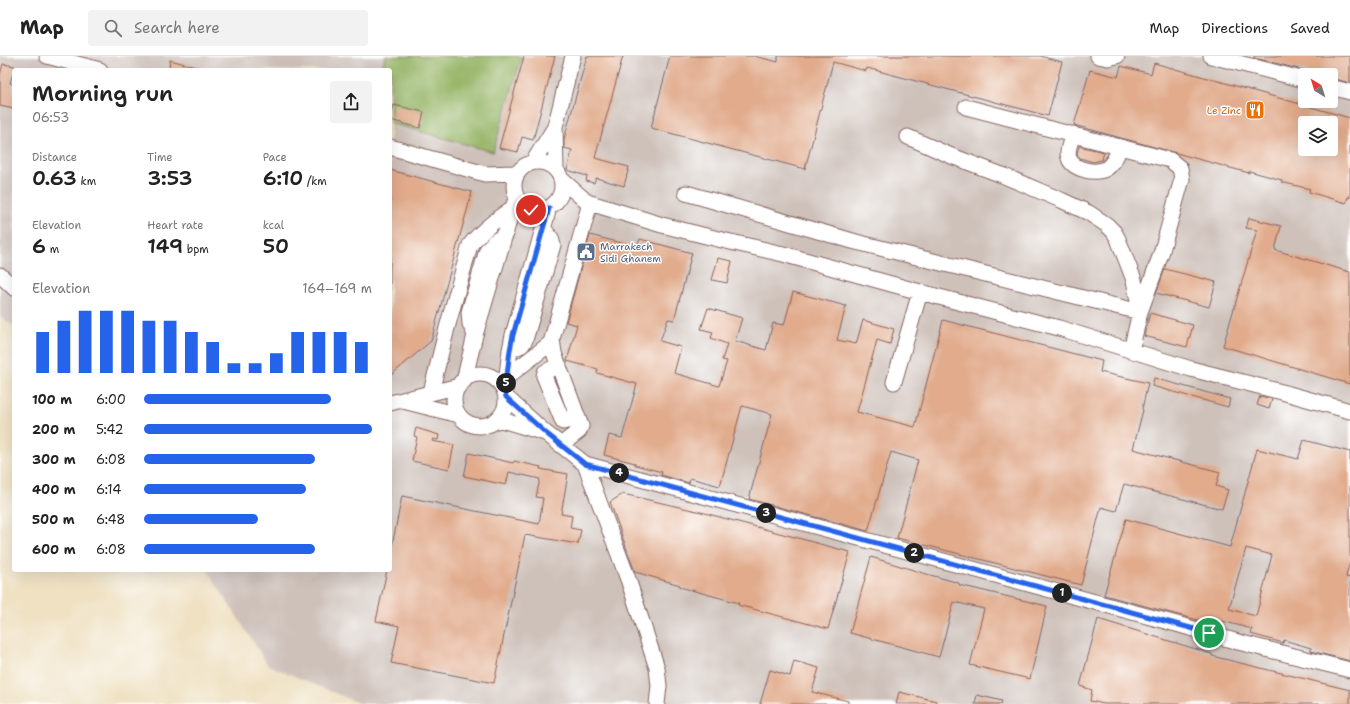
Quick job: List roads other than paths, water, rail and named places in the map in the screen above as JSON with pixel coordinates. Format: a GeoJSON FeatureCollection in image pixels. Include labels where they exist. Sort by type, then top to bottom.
{"type":"FeatureCollection","features":[{"type":"Feature","properties":{"kind":"street"},"geometry":{"type":"LineString","coordinates":[[47,56],[92,68]]}},
{"type":"Feature","properties":{"kind":"street"},"geometry":{"type":"LineString","coordinates":[[533,162],[555,127],[573,56]]}},
{"type":"Feature","properties":{"kind":"street"},"geometry":{"type":"LineString","coordinates":[[1098,56],[1108,58],[1117,56]]}},
{"type":"Feature","properties":{"kind":"street"},"geometry":{"type":"LineString","coordinates":[[1211,56],[1253,61],[1298,77]]}},
{"type":"Feature","properties":{"kind":"street"},"geometry":{"type":"LineString","coordinates":[[1338,89],[1350,92]]}},
{"type":"Feature","properties":{"kind":"street"},"geometry":{"type":"LineString","coordinates":[[966,107],[1170,160],[1180,168],[1182,179],[1171,222],[1140,312],[1131,351]]}},
{"type":"Feature","properties":{"kind":"street"},"geometry":{"type":"LineString","coordinates":[[555,127],[559,175],[562,187],[561,193],[552,206],[543,228],[510,350],[504,410],[498,419],[492,423],[480,426],[468,423],[459,415],[456,409],[455,397],[461,383],[506,234],[515,199],[514,185],[517,173],[527,164],[533,162],[545,163],[559,175],[589,202]]}},
{"type":"Feature","properties":{"kind":"street"},"geometry":{"type":"LineString","coordinates":[[1073,134],[1068,155],[1069,159],[1071,162],[1084,169],[1098,171],[1107,168],[1112,163],[1120,147]]}},
{"type":"Feature","properties":{"kind":"street"},"geometry":{"type":"LineString","coordinates":[[908,137],[1061,200],[1089,213],[1107,225],[1118,239],[1132,276],[1140,312]]}},
{"type":"Feature","properties":{"kind":"street"},"geometry":{"type":"LineString","coordinates":[[392,148],[485,174],[517,173]]}},
{"type":"Feature","properties":{"kind":"street"},"geometry":{"type":"LineString","coordinates":[[485,174],[520,203],[531,210],[543,210],[552,206],[589,202],[662,224],[783,254],[920,292],[1059,328],[1191,369],[1350,411]]}},
{"type":"Feature","properties":{"kind":"street"},"geometry":{"type":"LineString","coordinates":[[686,193],[856,242],[1140,312]]}},
{"type":"Feature","properties":{"kind":"street"},"geometry":{"type":"LineString","coordinates":[[431,392],[470,245],[478,235],[515,199]]}},
{"type":"Feature","properties":{"kind":"street"},"geometry":{"type":"LineString","coordinates":[[506,388],[552,342],[589,202]]}},
{"type":"Feature","properties":{"kind":"street"},"geometry":{"type":"LineString","coordinates":[[0,275],[12,286]]}},
{"type":"Feature","properties":{"kind":"street"},"geometry":{"type":"LineString","coordinates":[[894,382],[920,292]]}},
{"type":"Feature","properties":{"kind":"street"},"geometry":{"type":"LineString","coordinates":[[552,342],[581,426],[578,431],[561,445]]}},
{"type":"Feature","properties":{"kind":"street"},"geometry":{"type":"LineString","coordinates":[[396,402],[461,383],[475,375],[487,375],[498,381],[506,388],[547,434],[585,464],[1238,642],[1350,670]]}},
{"type":"Feature","properties":{"kind":"street"},"geometry":{"type":"LineString","coordinates":[[396,402],[459,415]]}},
{"type":"Feature","properties":{"kind":"street"},"geometry":{"type":"LineString","coordinates":[[498,419],[547,434]]}},
{"type":"Feature","properties":{"kind":"street"},"geometry":{"type":"LineString","coordinates":[[585,464],[628,579],[657,668],[659,686],[657,704]]}},
{"type":"Feature","properties":{"kind":"place","name":"Le Zinc"},"geometry":{"type":"Point","coordinates":[1255,110]}},
{"type":"Feature","properties":{"kind":"place","name":"Marrakech Sidi Ghanem"},"geometry":{"type":"Point","coordinates":[586,252]}}]}
